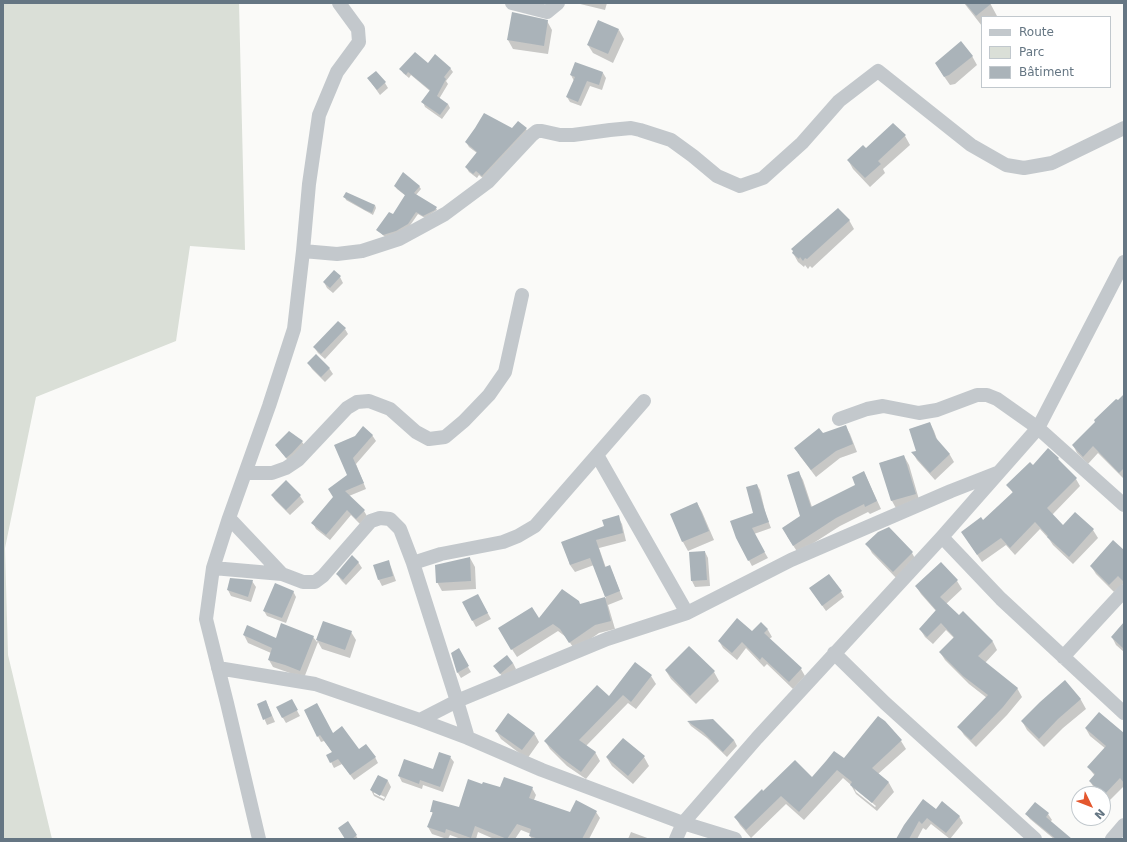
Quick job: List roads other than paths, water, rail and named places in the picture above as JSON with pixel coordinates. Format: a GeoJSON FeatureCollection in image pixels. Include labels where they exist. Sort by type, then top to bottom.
{"type":"FeatureCollection","features":[{"type":"Feature","properties":{"kind":"street"},"geometry":{"type":"LineString","coordinates":[[259,839],[206,619],[213,568],[294,329],[309,184],[319,115],[337,72],[358,42],[358,29],[339,3]]}},
{"type":"Feature","properties":{"kind":"street"},"geometry":{"type":"LineString","coordinates":[[512,3],[547,12],[558,3]]}},
{"type":"Feature","properties":{"kind":"street"},"geometry":{"type":"LineString","coordinates":[[303,251],[338,254],[362,251],[399,239],[445,214],[488,182],[537,131],[560,135],[573,135],[631,128],[640,130],[671,140],[717,176],[740,186],[763,178],[802,143],[840,101],[878,71],[971,145],[1006,165],[1024,168],[1052,163],[1124,128]]}},
{"type":"Feature","properties":{"kind":"street"},"geometry":{"type":"LineString","coordinates":[[676,839],[683,823],[757,738],[942,537],[1038,428],[1119,286],[1124,262]]}},
{"type":"Feature","properties":{"kind":"street"},"geometry":{"type":"LineString","coordinates":[[245,473],[272,473],[286,468],[298,460],[347,408],[357,402],[369,401],[390,409],[416,432],[429,439],[445,437],[464,421],[489,395],[504,372],[522,295]]}},
{"type":"Feature","properties":{"kind":"street"},"geometry":{"type":"LineString","coordinates":[[839,419],[867,409],[883,406],[919,413],[937,410],[977,395],[987,395],[997,399],[1038,428],[1124,505]]}},
{"type":"Feature","properties":{"kind":"street"},"geometry":{"type":"LineString","coordinates":[[413,563],[442,554],[503,542],[518,536],[535,526],[644,401]]}},
{"type":"Feature","properties":{"kind":"street"},"geometry":{"type":"LineString","coordinates":[[597,455],[687,613]]}},
{"type":"Feature","properties":{"kind":"street"},"geometry":{"type":"LineString","coordinates":[[420,720],[457,701],[607,639],[687,613],[791,560],[951,491],[999,472]]}},
{"type":"Feature","properties":{"kind":"street"},"geometry":{"type":"LineString","coordinates":[[229,518],[282,574]]}},
{"type":"Feature","properties":{"kind":"street"},"geometry":{"type":"LineString","coordinates":[[213,568],[282,574],[303,582],[315,582],[323,576],[371,521],[380,518],[390,519],[400,529],[413,563],[468,738]]}},
{"type":"Feature","properties":{"kind":"street"},"geometry":{"type":"LineString","coordinates":[[942,537],[1001,599],[1124,713]]}},
{"type":"Feature","properties":{"kind":"street"},"geometry":{"type":"LineString","coordinates":[[1063,657],[1124,591]]}},
{"type":"Feature","properties":{"kind":"street"},"geometry":{"type":"LineString","coordinates":[[834,654],[890,708],[1035,839]]}},
{"type":"Feature","properties":{"kind":"street"},"geometry":{"type":"LineString","coordinates":[[218,668],[315,684],[468,738],[542,770],[683,823],[735,839]]}},
{"type":"Feature","properties":{"kind":"street"},"geometry":{"type":"LineString","coordinates":[[1112,839],[1124,825]]}}]}
